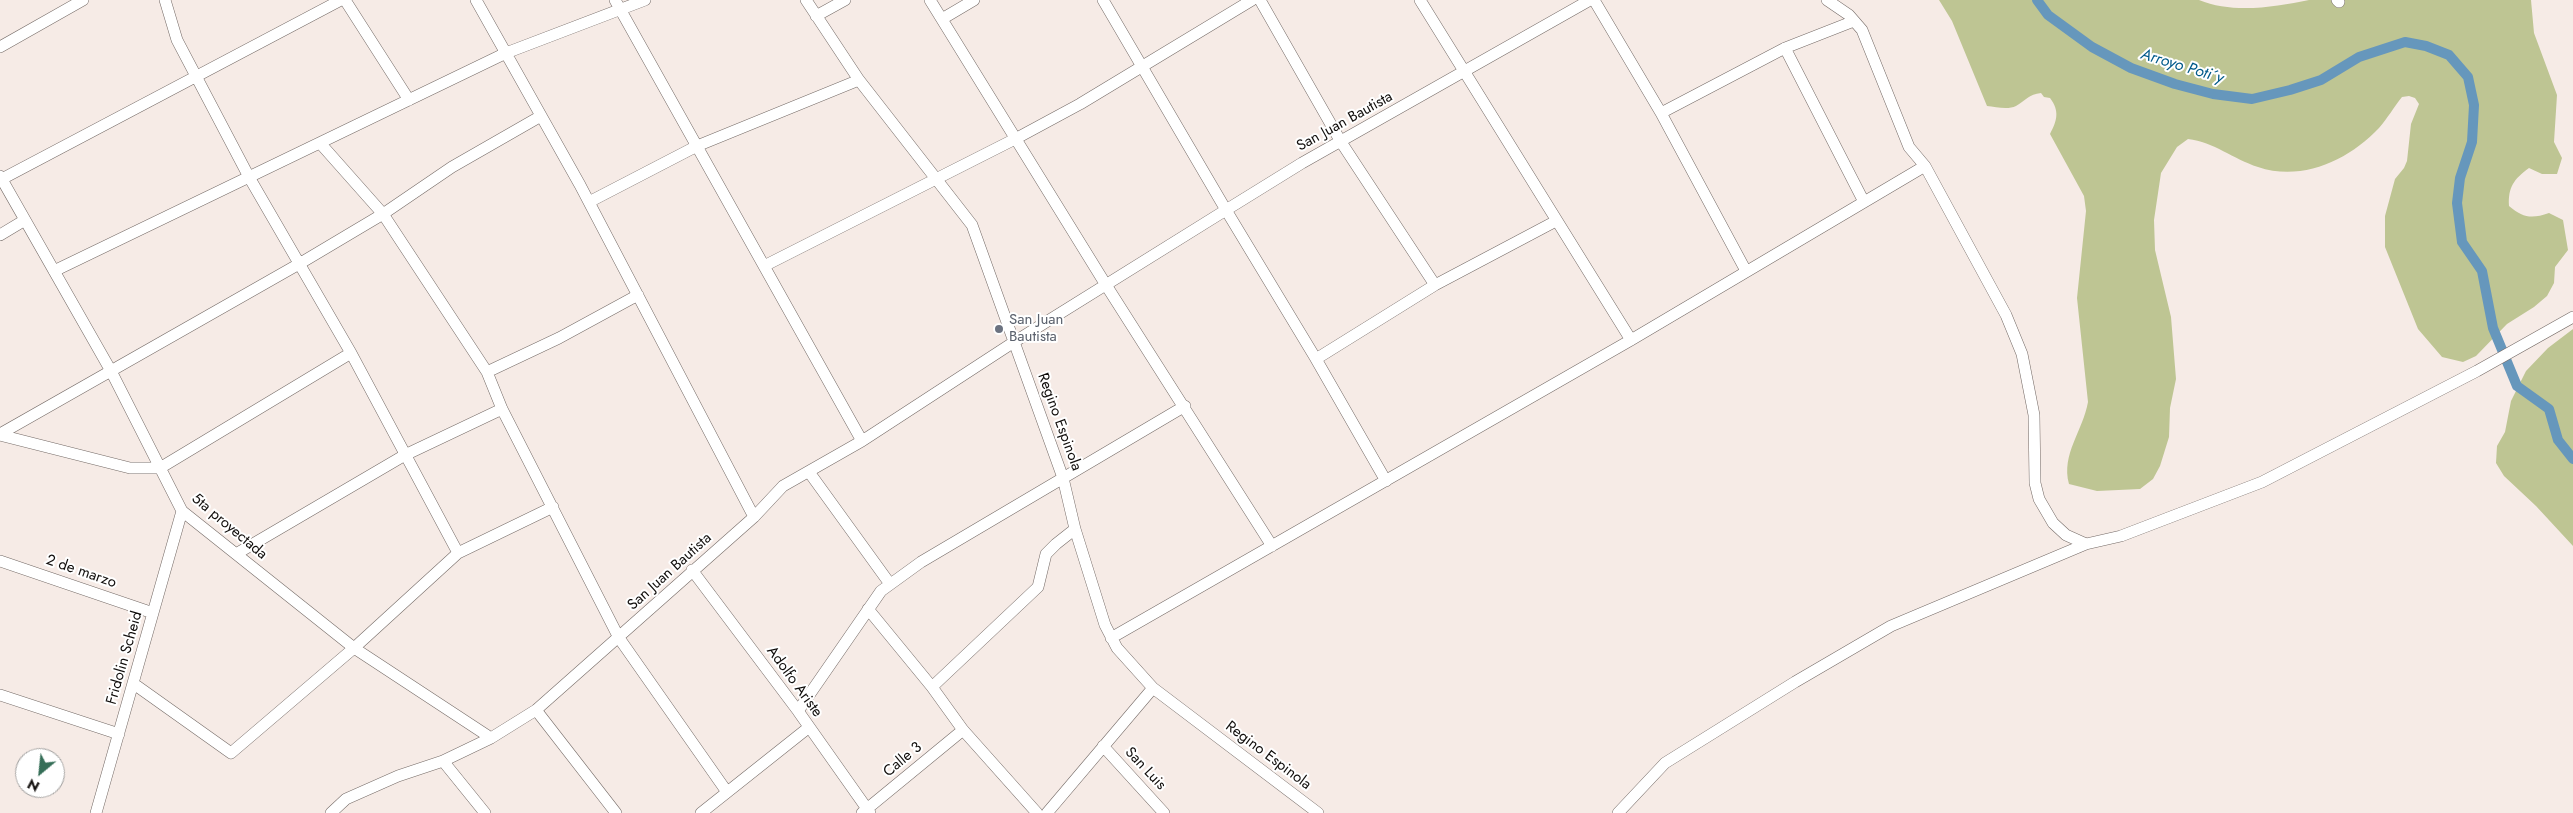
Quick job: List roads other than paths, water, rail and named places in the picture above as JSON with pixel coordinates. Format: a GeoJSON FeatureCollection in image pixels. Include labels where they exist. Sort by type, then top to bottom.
{"type":"FeatureCollection","features":[{"type":"Feature","properties":{"kind":"street"},"geometry":{"type":"LineString","coordinates":[[0,47],[83,0]]}},
{"type":"Feature","properties":{"kind":"street"},"geometry":{"type":"LineString","coordinates":[[165,0],[177,40],[249,177],[351,353],[458,553]]}},
{"type":"Feature","properties":{"kind":"street"},"geometry":{"type":"LineString","coordinates":[[1,177],[343,0],[409,100]]}},
{"type":"Feature","properties":{"kind":"street"},"geometry":{"type":"LineString","coordinates":[[476,0],[589,202],[754,517]]}},
{"type":"Feature","properties":{"kind":"street"},"geometry":{"type":"LineString","coordinates":[[615,0],[862,441]]}},
{"type":"Feature","properties":{"kind":"street"},"geometry":{"type":"LineString","coordinates":[[54,271],[506,53],[645,0]]}},
{"type":"Feature","properties":{"kind":"street","name":"Regino Espinola"},"geometry":{"type":"LineString","coordinates":[[806,0],[859,80],[972,224],[1063,478],[1075,529],[1105,625],[1112,638],[1131,666],[1153,688],[1318,813]]}},
{"type":"Feature","properties":{"kind":"street"},"geometry":{"type":"LineString","coordinates":[[816,16],[845,0]]}},
{"type":"Feature","properties":{"kind":"street"},"geometry":{"type":"LineString","coordinates":[[930,0],[1017,138],[1106,285],[1272,546]]}},
{"type":"Feature","properties":{"kind":"street"},"geometry":{"type":"LineString","coordinates":[[942,19],[974,0]]}},
{"type":"Feature","properties":{"kind":"street"},"geometry":{"type":"LineString","coordinates":[[1103,0],[1316,359],[1386,481]]}},
{"type":"Feature","properties":{"kind":"street"},"geometry":{"type":"LineString","coordinates":[[764,266],[1017,138],[1252,0]]}},
{"type":"Feature","properties":{"kind":"street"},"geometry":{"type":"LineString","coordinates":[[1260,0],[1341,142],[1434,285]]}},
{"type":"Feature","properties":{"kind":"street"},"geometry":{"type":"LineString","coordinates":[[1420,0],[1631,340]]}},
{"type":"Feature","properties":{"kind":"street","name":"San Juan Bautista"},"geometry":{"type":"LineString","coordinates":[[331,813],[346,799],[398,776],[443,761],[491,738],[536,710],[754,517],[783,486],[862,441],[1014,342],[1226,210],[1590,0]]}},
{"type":"Feature","properties":{"kind":"street"},"geometry":{"type":"LineString","coordinates":[[1594,0],[1661,113],[1746,271]]}},
{"type":"Feature","properties":{"kind":"street"},"geometry":{"type":"LineString","coordinates":[[1827,0],[1854,21],[1862,30],[1909,146],[1925,166],[2006,316],[2022,354],[2034,415],[2035,483],[2038,499],[2053,523],[2066,535],[2086,544]]}},
{"type":"Feature","properties":{"kind":"street"},"geometry":{"type":"LineString","coordinates":[[1661,113],[1785,48],[1854,21]]}},
{"type":"Feature","properties":{"kind":"street"},"geometry":{"type":"LineString","coordinates":[[1785,48],[1864,202]]}},
{"type":"Feature","properties":{"kind":"street"},"geometry":{"type":"LineString","coordinates":[[589,202],[697,146],[859,80]]}},
{"type":"Feature","properties":{"kind":"street"},"geometry":{"type":"LineString","coordinates":[[0,434],[299,264],[383,214],[452,167],[541,116]]}},
{"type":"Feature","properties":{"kind":"street"},"geometry":{"type":"LineString","coordinates":[[320,143],[383,214],[487,372],[502,408],[619,638],[728,792]]}},
{"type":"Feature","properties":{"kind":"street"},"geometry":{"type":"LineString","coordinates":[[1112,638],[1631,340],[1925,166]]}},
{"type":"Feature","properties":{"kind":"street","name":"5ta proyectada"},"geometry":{"type":"LineString","coordinates":[[1,177],[111,371],[182,511],[354,648],[491,738]]}},
{"type":"Feature","properties":{"kind":"street"},"geometry":{"type":"LineString","coordinates":[[0,234],[25,220]]}},
{"type":"Feature","properties":{"kind":"street"},"geometry":{"type":"LineString","coordinates":[[1316,359],[1434,285],[1556,221]]}},
{"type":"Feature","properties":{"kind":"street"},"geometry":{"type":"LineString","coordinates":[[487,372],[559,338],[638,296]]}},
{"type":"Feature","properties":{"kind":"street"},"geometry":{"type":"LineString","coordinates":[[1618,813],[1665,763],[1794,682],[1891,626],[2086,544],[2120,536],[2262,482],[2486,366],[2573,317]]}},
{"type":"Feature","properties":{"kind":"street"},"geometry":{"type":"LineString","coordinates":[[0,434],[130,468],[160,468],[351,353]]}},
{"type":"Feature","properties":{"kind":"street"},"geometry":{"type":"LineString","coordinates":[[798,711],[881,591],[922,562],[1184,406]]}},
{"type":"Feature","properties":{"kind":"street"},"geometry":{"type":"LineString","coordinates":[[236,554],[405,455],[502,408]]}},
{"type":"Feature","properties":{"kind":"street"},"geometry":{"type":"LineString","coordinates":[[809,472],[890,584]]}},
{"type":"Feature","properties":{"kind":"street"},"geometry":{"type":"LineString","coordinates":[[134,684],[231,753],[354,648],[458,553],[553,507]]}},
{"type":"Feature","properties":{"kind":"street","name":"Fridolin Scheid"},"geometry":{"type":"LineString","coordinates":[[96,813],[182,511]]}},
{"type":"Feature","properties":{"kind":"street"},"geometry":{"type":"LineString","coordinates":[[932,687],[1038,587],[1046,554],[1075,529]]}},
{"type":"Feature","properties":{"kind":"street","name":"2 de marzo"},"geometry":{"type":"LineString","coordinates":[[0,561],[153,613]]}},
{"type":"Feature","properties":{"kind":"street","name":"Adolfo Ariste"},"geometry":{"type":"LineString","coordinates":[[692,570],[798,711],[866,812]]}},
{"type":"Feature","properties":{"kind":"street"},"geometry":{"type":"LineString","coordinates":[[868,610],[932,687],[963,730],[1037,813]]}},
{"type":"Feature","properties":{"kind":"street"},"geometry":{"type":"LineString","coordinates":[[1047,813],[1153,688]]}},
{"type":"Feature","properties":{"kind":"street"},"geometry":{"type":"LineString","coordinates":[[0,695],[119,734]]}},
{"type":"Feature","properties":{"kind":"street"},"geometry":{"type":"LineString","coordinates":[[536,710],[616,813]]}},
{"type":"Feature","properties":{"kind":"street"},"geometry":{"type":"LineString","coordinates":[[701,813],[808,728]]}},
{"type":"Feature","properties":{"kind":"street","name":"Calle 3"},"geometry":{"type":"LineString","coordinates":[[866,812],[963,730]]}},
{"type":"Feature","properties":{"kind":"street","name":"San Luis"},"geometry":{"type":"LineString","coordinates":[[1102,746],[1164,813]]}},
{"type":"Feature","properties":{"kind":"street"},"geometry":{"type":"LineString","coordinates":[[443,761],[486,813]]}},
{"type":"Feature","properties":{"kind":"waterway","name":"Arroyo Poti´y"},"geometry":{"type":"LineString","coordinates":[[2037,0],[2048,15],[2092,47],[2131,68],[2175,84],[2213,94],[2252,99],[2290,90],[2321,80],[2359,57],[2405,42],[2426,46],[2449,55],[2468,77],[2474,105],[2472,142],[2460,178],[2457,203],[2462,242],[2482,271],[2493,328],[2517,386],[2549,409],[2558,440],[2573,459]]}},
{"type":"Feature","properties":{"kind":"place","name":"San Juan Bautista"},"geometry":{"type":"Point","coordinates":[999,329]}}]}
